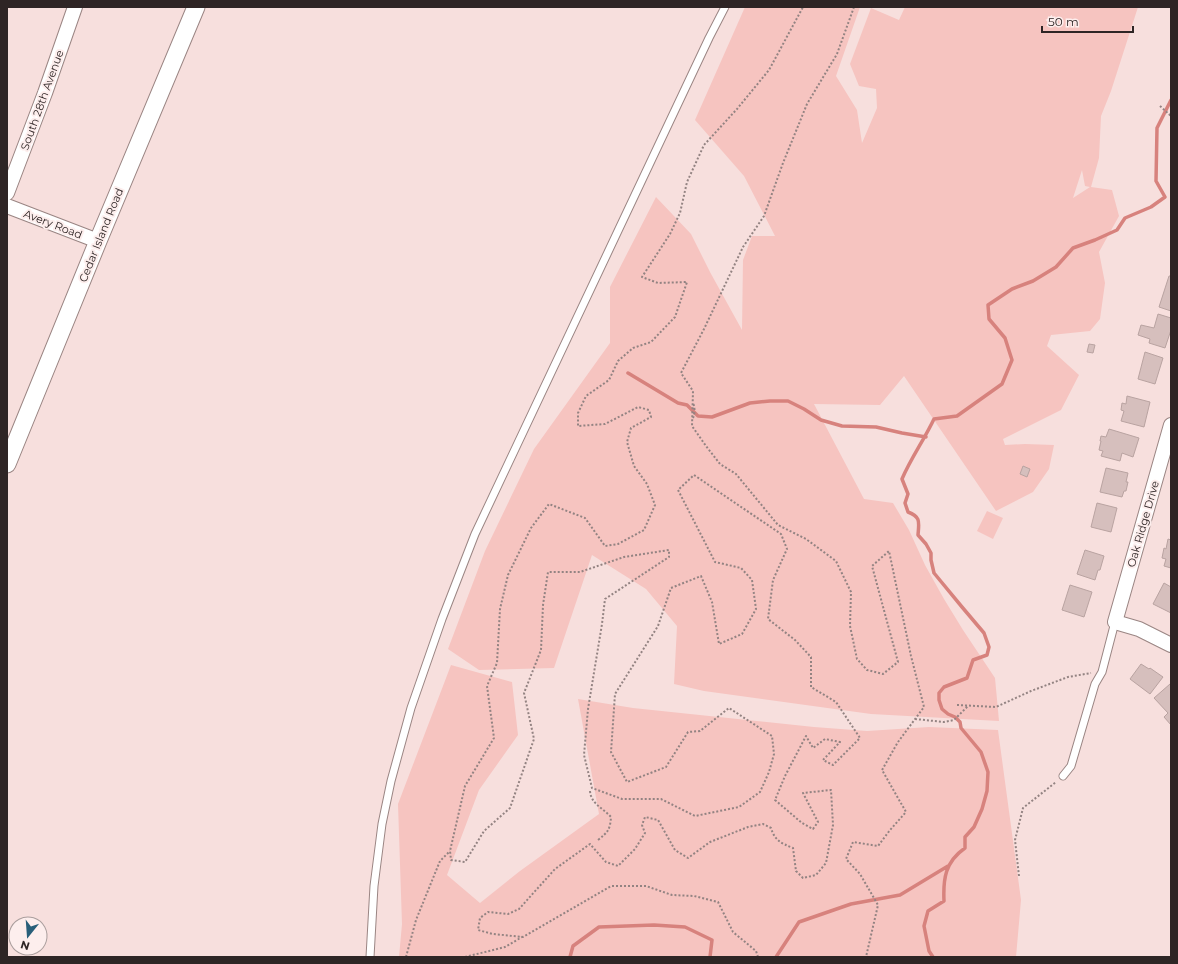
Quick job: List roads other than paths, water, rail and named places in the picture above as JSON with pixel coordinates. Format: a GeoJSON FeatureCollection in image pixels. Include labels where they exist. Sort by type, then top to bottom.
{"type":"FeatureCollection","features":[{"type":"Feature","properties":{"kind":"street","name":"South 28th Avenue"},"geometry":{"type":"LineString","coordinates":[[7,192],[45,93],[75,7]]}},
{"type":"Feature","properties":{"kind":"street","name":"Cedar Island Road"},"geometry":{"type":"LineString","coordinates":[[7,464],[196,7]]}},
{"type":"Feature","properties":{"kind":"street","name":"Avery Road"},"geometry":{"type":"LineString","coordinates":[[7,206],[98,241]]}},
{"type":"Feature","properties":{"kind":"street","name":"Oak Ridge Drive"},"geometry":{"type":"LineString","coordinates":[[1115,622],[1171,425]]}},
{"type":"Feature","properties":{"kind":"street"},"geometry":{"type":"LineString","coordinates":[[1115,622],[1139,629],[1171,645]]}},
{"type":"Feature","properties":{"kind":"lane"},"geometry":{"type":"LineString","coordinates":[[370,957],[374,886],[382,824],[391,781],[411,708],[442,619],[475,534],[725,7]]}},
{"type":"Feature","properties":{"kind":"lane"},"geometry":{"type":"LineString","coordinates":[[1063,776],[1071,766],[1095,684],[1102,672],[1115,622]]}},
{"type":"Feature","properties":{"kind":"waterway"},"geometry":{"type":"LineString","coordinates":[[933,957],[929,951],[924,926],[928,911],[944,901],[944,885],[949,865],[958,853],[965,848],[965,837],[974,827],[982,809],[987,791],[988,772],[981,752],[961,728],[960,722],[942,709],[939,700],[939,693],[944,687],[967,678],[973,660],[987,655],[989,647],[984,633],[934,573],[931,553],[926,544],[918,535],[918,520],[915,516],[908,512],[905,503],[908,494],[902,479],[934,419],[957,416],[1002,384],[1012,360],[1005,338],[989,319],[988,305],[1012,289],[1033,281],[1056,267],[1073,248],[1117,230],[1125,218],[1151,207],[1165,197],[1156,181],[1157,128],[1171,100]]}},
{"type":"Feature","properties":{"kind":"waterway"},"geometry":{"type":"LineString","coordinates":[[628,373],[678,403],[687,405],[698,416],[712,417],[750,403],[788,401],[821,420],[842,426],[876,427],[926,437]]}},
{"type":"Feature","properties":{"kind":"waterway"},"geometry":{"type":"LineString","coordinates":[[776,957],[799,922],[851,904],[900,895],[948,866]]}},
{"type":"Feature","properties":{"kind":"waterway"},"geometry":{"type":"LineString","coordinates":[[570,957],[573,946],[599,927],[654,925],[685,927],[712,940],[710,957]]}}]}
